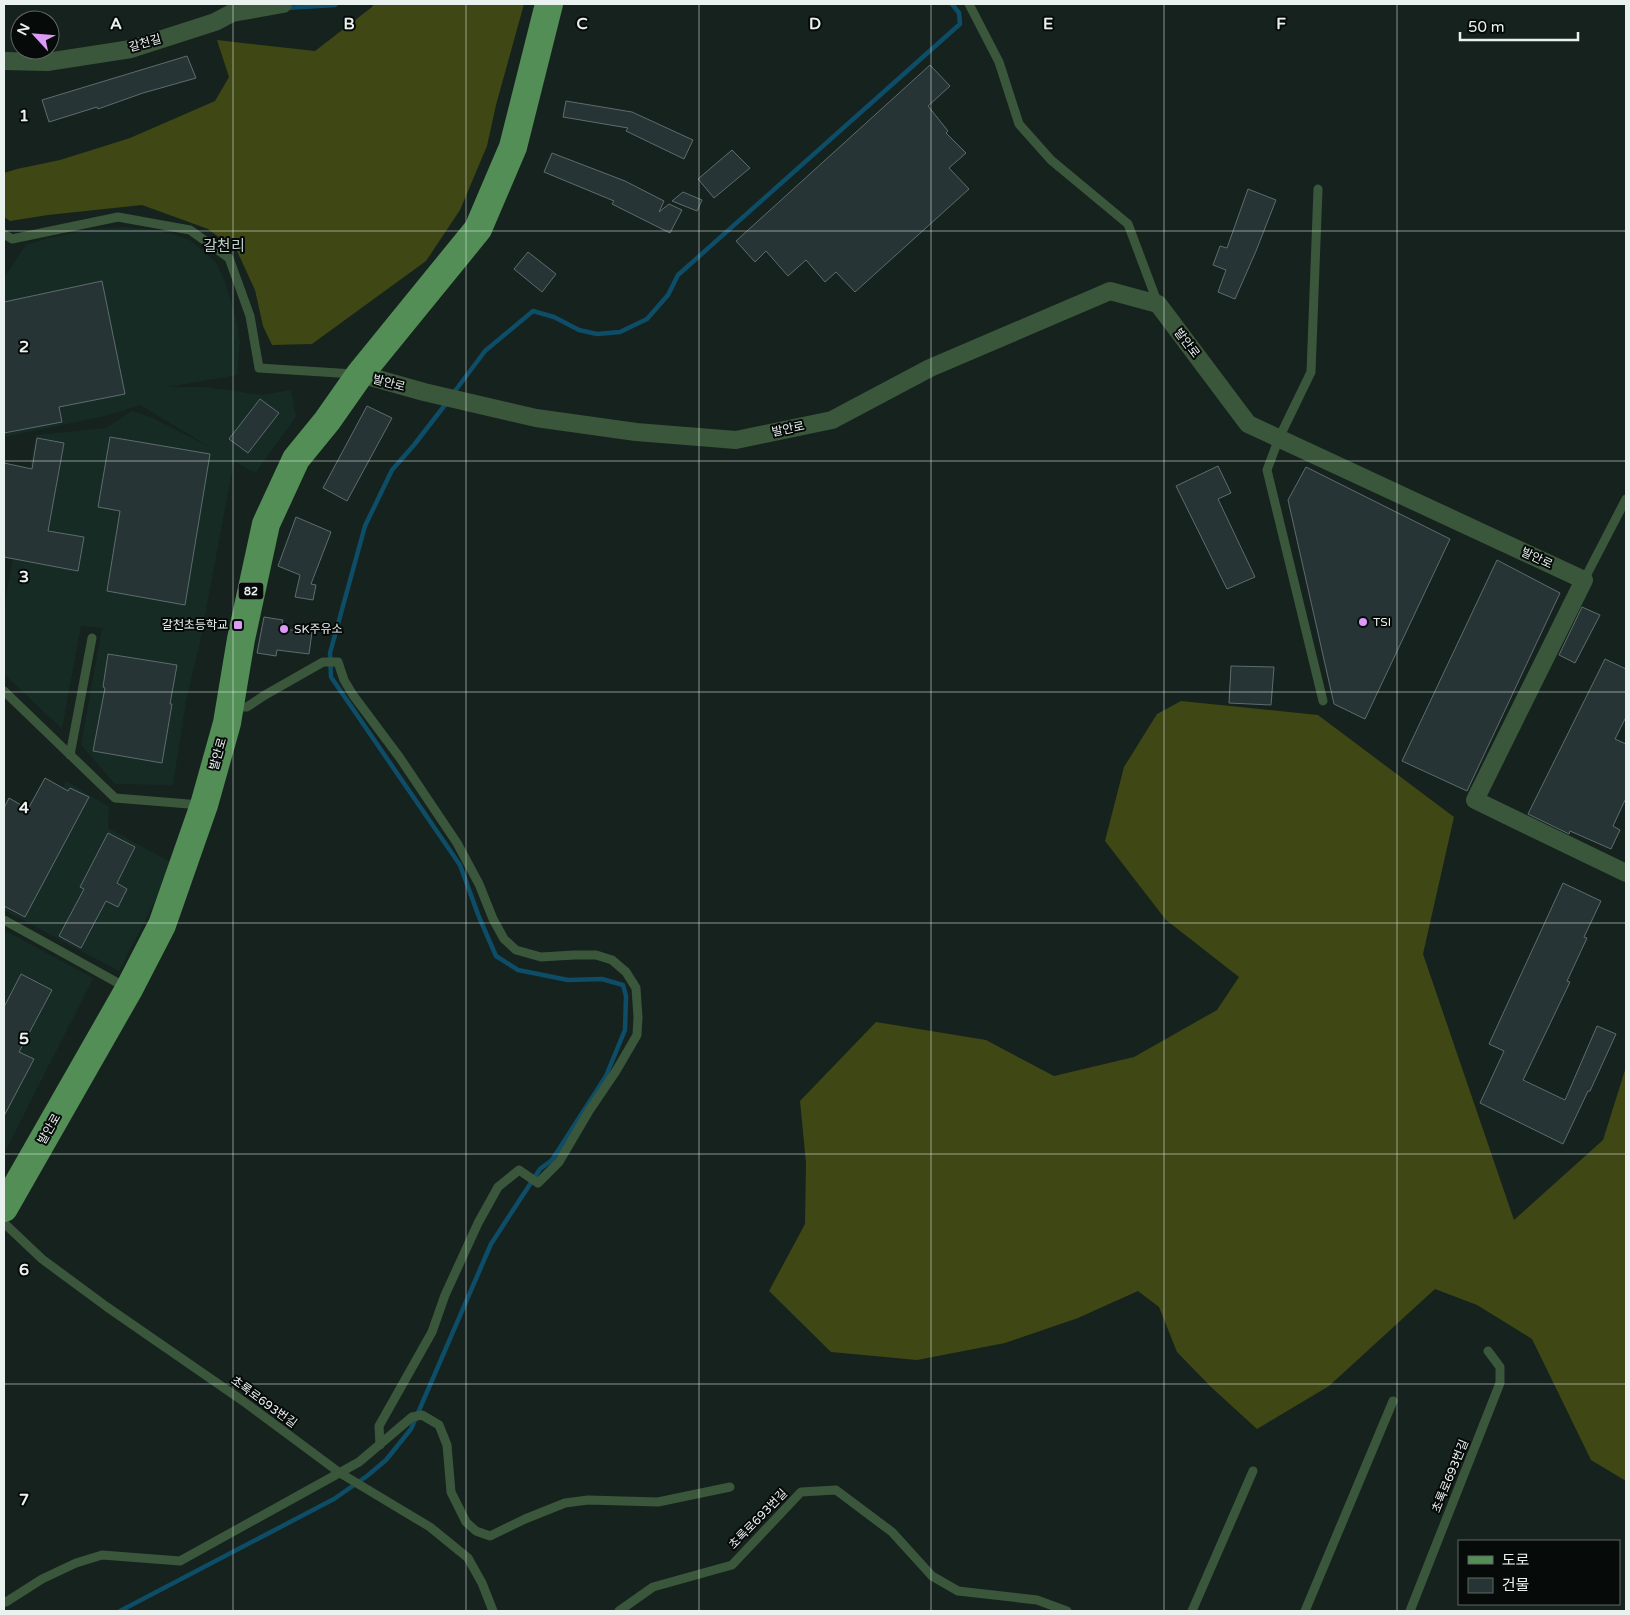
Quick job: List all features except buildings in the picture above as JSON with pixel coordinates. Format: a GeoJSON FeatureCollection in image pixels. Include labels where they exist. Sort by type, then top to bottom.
{"type":"FeatureCollection","features":[{"type":"Feature","properties":{"kind":"main road","name":"발안로"},"geometry":{"type":"LineString","coordinates":[[4,1208],[129,989],[162,924],[204,805],[227,723],[240,639],[266,524],[296,459],[327,421],[360,374],[478,229],[513,147],[549,4]]}},
{"type":"Feature","properties":{"kind":"street","name":"갈천길"},"geometry":{"type":"LineString","coordinates":[[4,60],[47,62],[131,48],[214,22],[232,13],[282,4]]}},
{"type":"Feature","properties":{"kind":"street","name":"발안로"},"geometry":{"type":"LineString","coordinates":[[360,374],[424,392],[536,418],[636,432],[736,440],[832,420],[930,368],[1110,291],[1158,304],[1248,424],[1584,580]]}},
{"type":"Feature","properties":{"kind":"street"},"geometry":{"type":"LineString","coordinates":[[1584,580],[1475,800],[1626,872]]}},
{"type":"Feature","properties":{"kind":"lane"},"geometry":{"type":"LineString","coordinates":[[969,4],[999,62],[1019,124],[1051,160],[1128,224],[1158,304]]}},
{"type":"Feature","properties":{"kind":"lane"},"geometry":{"type":"LineString","coordinates":[[1318,189],[1311,372],[1279,438],[1267,470],[1323,700]]}},
{"type":"Feature","properties":{"kind":"lane","name":"발안로"},"geometry":{"type":"LineString","coordinates":[[4,234],[12,239],[118,217],[190,230],[229,258],[250,316],[259,368],[360,374]]}},
{"type":"Feature","properties":{"kind":"lane"},"geometry":{"type":"LineString","coordinates":[[1584,580],[1626,500]]}},
{"type":"Feature","properties":{"kind":"lane"},"geometry":{"type":"LineString","coordinates":[[70,755],[92,638]]}},
{"type":"Feature","properties":{"kind":"lane"},"geometry":{"type":"LineString","coordinates":[[230,708],[247,707],[323,662],[338,662],[344,680],[352,695],[400,758],[457,843],[479,884],[493,919],[504,939],[516,950],[541,957],[596,955],[612,960],[626,972],[636,988],[637,1034],[616,1071],[588,1111],[559,1162],[538,1183],[519,1170],[498,1188],[478,1223],[432,1332],[379,1426],[380,1445]]}},
{"type":"Feature","properties":{"kind":"lane"},"geometry":{"type":"LineString","coordinates":[[4,691],[115,798],[204,805]]}},
{"type":"Feature","properties":{"kind":"lane"},"geometry":{"type":"LineString","coordinates":[[4,920],[129,989]]}},
{"type":"Feature","properties":{"kind":"lane","name":"초록로693번길"},"geometry":{"type":"LineString","coordinates":[[4,1222],[42,1259],[107,1307],[243,1401],[340,1473],[430,1527],[468,1558],[482,1582],[493,1611]]}},
{"type":"Feature","properties":{"kind":"lane","name":"초록로693번길"},"geometry":{"type":"LineString","coordinates":[[1410,1611],[1500,1383],[1500,1367],[1488,1351]]}},
{"type":"Feature","properties":{"kind":"lane"},"geometry":{"type":"LineString","coordinates":[[1305,1611],[1393,1401]]}},
{"type":"Feature","properties":{"kind":"lane"},"geometry":{"type":"LineString","coordinates":[[4,1602],[42,1579],[76,1563],[102,1555],[180,1561],[360,1462],[412,1417],[422,1415],[438,1426],[447,1445],[451,1492],[466,1522],[476,1531],[490,1536],[565,1503],[588,1500],[658,1502],[730,1487]]}},
{"type":"Feature","properties":{"kind":"lane"},"geometry":{"type":"LineString","coordinates":[[1192,1611],[1253,1471]]}},
{"type":"Feature","properties":{"kind":"lane","name":"초록로693번길"},"geometry":{"type":"LineString","coordinates":[[619,1611],[653,1587],[732,1565],[801,1492],[836,1490],[892,1532],[932,1576],[958,1591],[1037,1600],[1067,1611]]}},
{"type":"Feature","properties":{"kind":"shaded area"},"geometry":{"type":"Polygon","coordinates":[[[124,227],[158,230],[190,240],[215,261],[225,281],[237,323],[240,342],[237,375],[168,387],[206,387],[262,395],[291,390],[296,417],[255,473],[234,461],[199,647],[186,701],[173,785],[115,784],[81,745],[102,628],[81,626],[62,729],[4,674],[4,607],[36,435],[106,428],[132,411],[151,417],[210,447],[140,405],[105,416],[4,437],[4,278],[26,245],[48,238],[92,229],[124,227]]]}},
{"type":"Feature","properties":{"kind":"shaded area"},"geometry":{"type":"Polygon","coordinates":[[[66,781],[109,807],[108,828],[174,864],[119,971],[4,910],[4,829],[35,847],[66,781]]]}},
{"type":"Feature","properties":{"kind":"shaded area"},"geometry":{"type":"Polygon","coordinates":[[[4,930],[93,978],[4,1154],[4,930]]]}},
{"type":"Feature","properties":{"kind":"green space"},"geometry":{"type":"Polygon","coordinates":[[[374,4],[524,4],[496,105],[487,146],[460,210],[426,261],[312,344],[272,345],[263,326],[255,290],[237,251],[208,229],[142,205],[10,221],[4,217],[4,173],[60,160],[130,138],[215,101],[229,77],[217,40],[315,51],[374,4]]]}},
{"type":"Feature","properties":{"kind":"green space"},"geometry":{"type":"Polygon","coordinates":[[[1181,701],[1318,715],[1454,817],[1423,954],[1514,1220],[1603,1140],[1626,1067],[1626,1481],[1591,1460],[1532,1339],[1477,1305],[1435,1289],[1329,1386],[1257,1429],[1211,1387],[1177,1352],[1159,1307],[1138,1291],[1078,1318],[1005,1343],[917,1360],[831,1352],[769,1291],[805,1224],[806,1163],[800,1101],[876,1022],[986,1040],[1054,1076],[1134,1057],[1217,1010],[1239,977],[1166,920],[1105,841],[1124,767],[1157,714],[1181,701]]]}},
{"type":"Feature","properties":{"kind":"waterway"},"geometry":{"type":"LineString","coordinates":[[286,8],[336,4]]}},
{"type":"Feature","properties":{"kind":"waterway"},"geometry":{"type":"LineString","coordinates":[[452,395],[485,351],[533,311],[554,317],[579,330],[597,334],[620,332],[647,319],[668,295],[678,275],[960,24],[959,13],[952,4]]}},
{"type":"Feature","properties":{"kind":"waterway"},"geometry":{"type":"LineString","coordinates":[[120,1611],[334,1499],[386,1460],[411,1429],[491,1244],[540,1169],[552,1160],[606,1076],[625,1030],[626,996],[623,985],[602,979],[568,980],[518,970],[496,956],[460,865],[331,677],[330,653],[365,526],[392,470],[448,401]]}},
{"type":"Feature","properties":{"kind":"place","name":"TSI"},"geometry":{"type":"Point","coordinates":[1363,622]}},
{"type":"Feature","properties":{"kind":"place","name":"갈천초등학교"},"geometry":{"type":"Point","coordinates":[238,625]}},
{"type":"Feature","properties":{"kind":"place","name":"SK주유소"},"geometry":{"type":"Point","coordinates":[284,629]}},
{"type":"Feature","properties":{"kind":"district","name":"갈천리"},"geometry":{"type":"Point","coordinates":[224,246]}}]}
